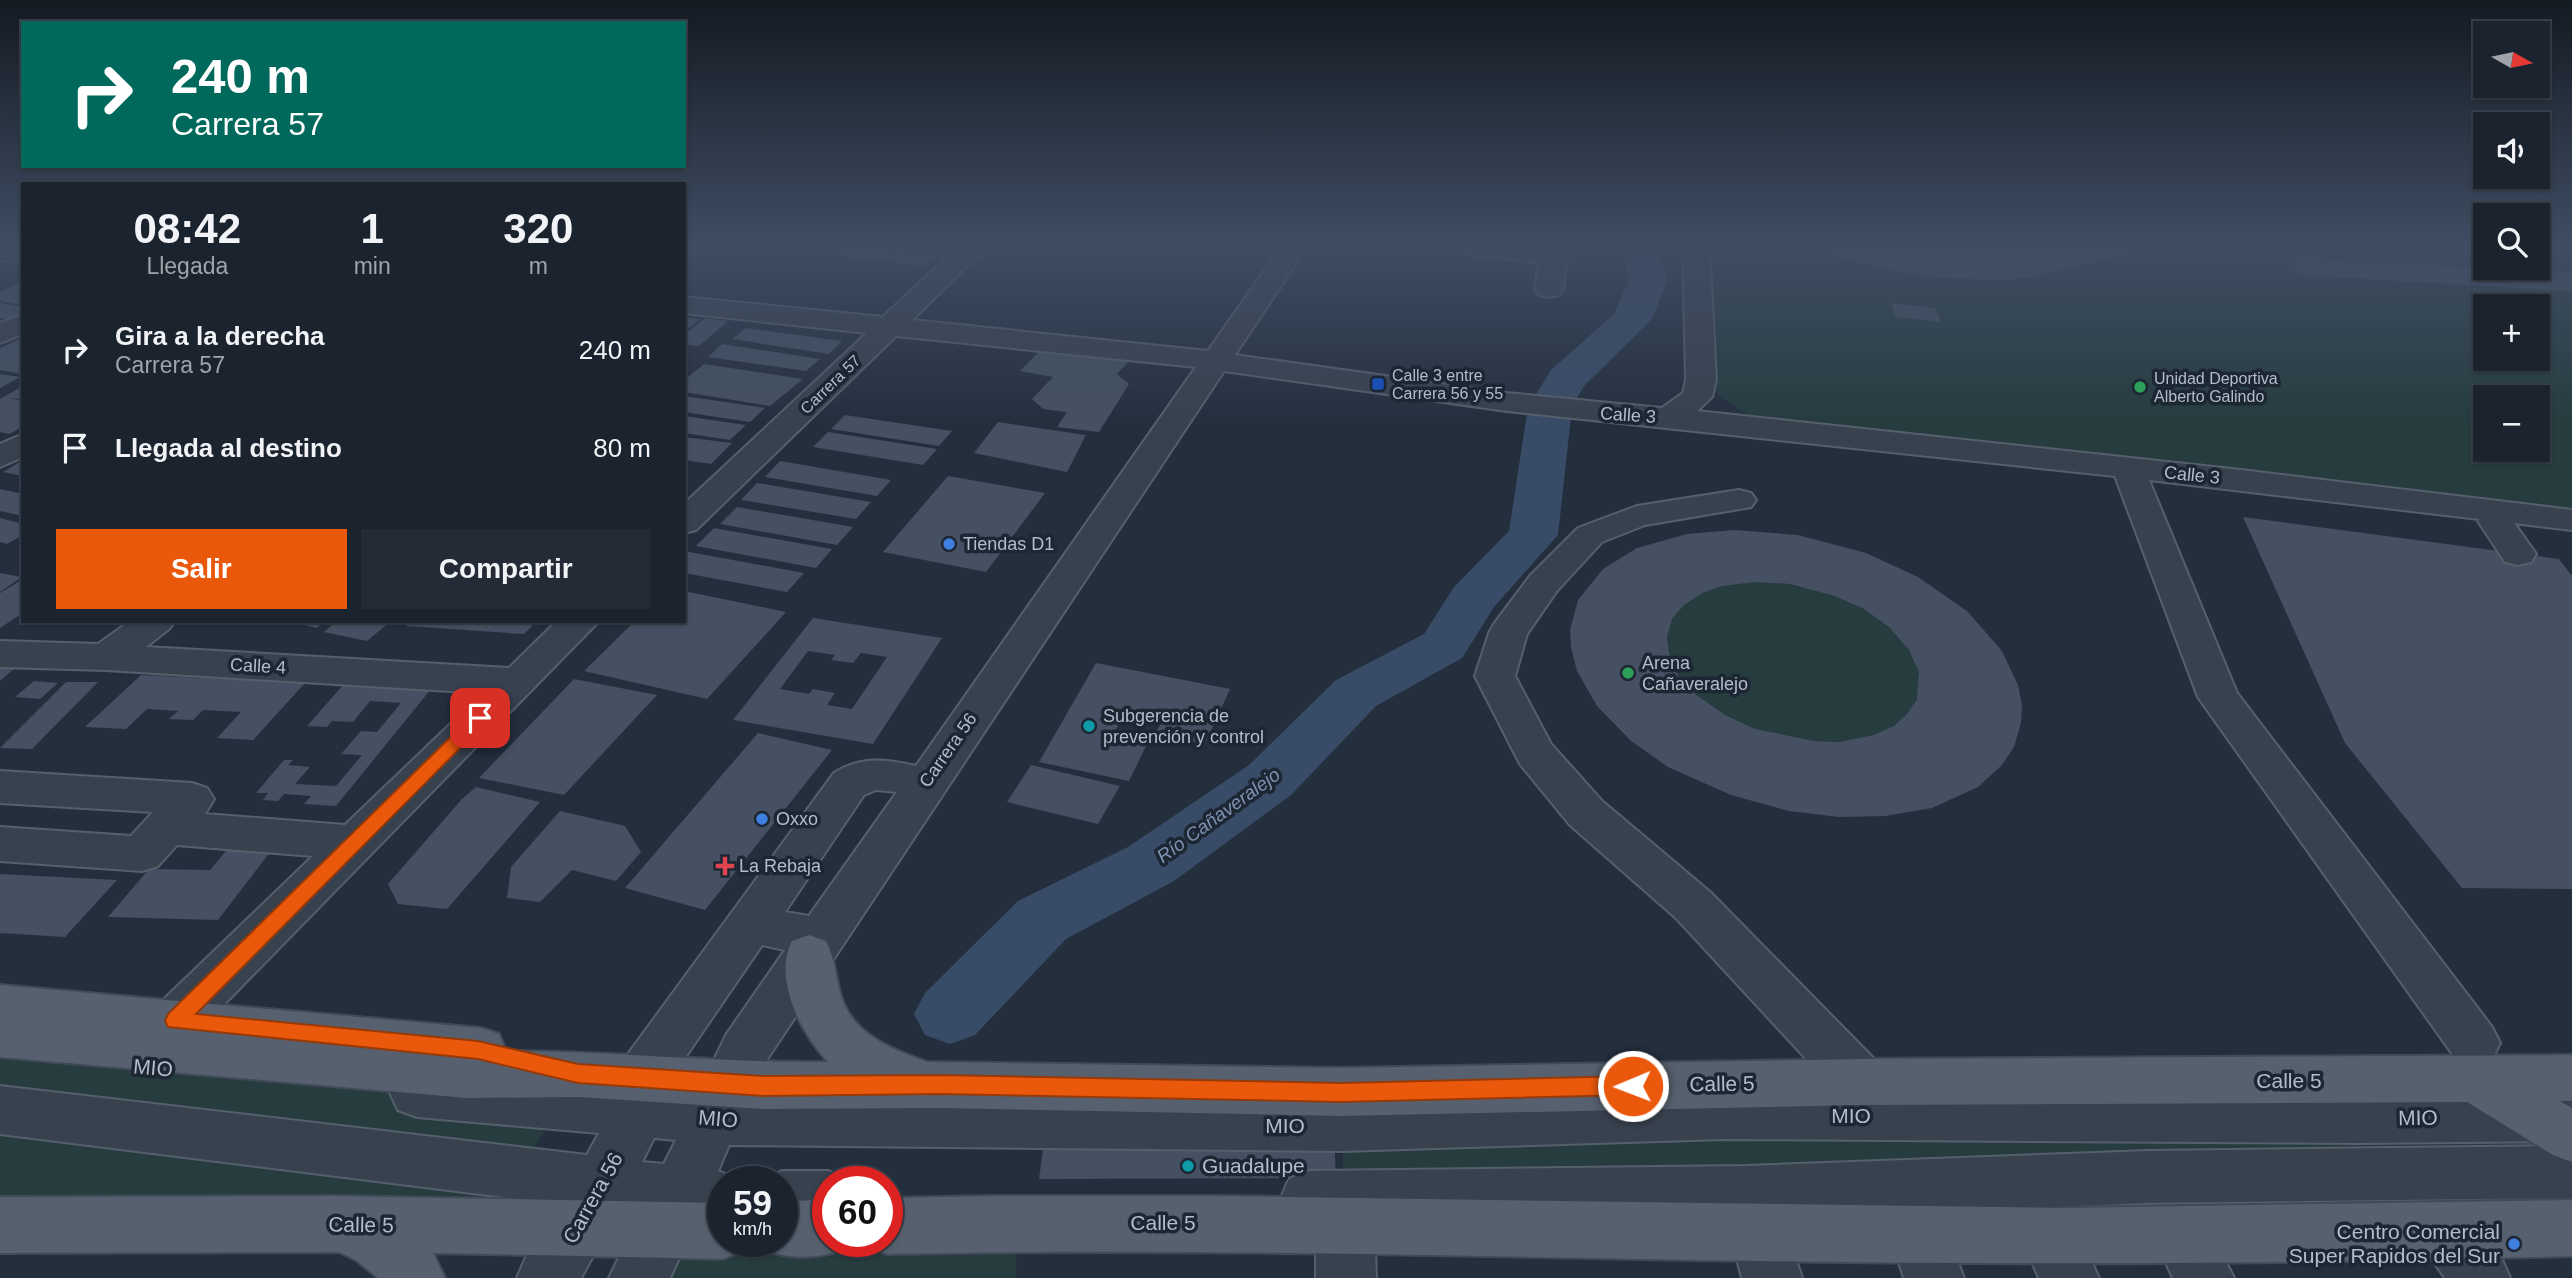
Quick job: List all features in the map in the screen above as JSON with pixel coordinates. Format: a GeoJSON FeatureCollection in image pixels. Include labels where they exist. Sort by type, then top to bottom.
{"type":"FeatureCollection","features":[{"type":"Feature","properties":{"kind":"main road"},"geometry":{"type":"LineString","coordinates":[[814,946],[815,1000],[827,1023],[846,1046],[867,1062],[898,1076],[940,1085]]}},
{"type":"Feature","properties":{"kind":"main road"},"geometry":{"type":"LineString","coordinates":[[0,1006],[478,1050],[646,1090]]}},
{"type":"Feature","properties":{"kind":"main road"},"geometry":{"type":"LineString","coordinates":[[0,1035],[467,1075],[578,1074]]}},
{"type":"Feature","properties":{"kind":"main road","name":"Calle 5"},"geometry":{"type":"LineString","coordinates":[[720,1101],[787,1086],[940,1085],[1341,1092],[1861,1082],[2474,1061],[2572,1078]]}},
{"type":"Feature","properties":{"kind":"main road"},"geometry":{"type":"LineString","coordinates":[[2474,1061],[2561,1124]]}},
{"type":"Feature","properties":{"kind":"main road","name":"Calle 5"},"geometry":{"type":"LineString","coordinates":[[0,1226],[335,1224],[590,1207],[707,1229]]}},
{"type":"Feature","properties":{"kind":"main road","name":"Calle 5"},"geometry":{"type":"LineString","coordinates":[[903,1226],[1017,1223],[1346,1251],[2193,1257],[2447,1233],[2572,1228]]}},
{"type":"Feature","properties":{"kind":"main road"},"geometry":{"type":"LineString","coordinates":[[335,1224],[351,1228],[379,1242],[403,1261],[415,1278]]}},
{"type":"Feature","properties":{"kind":"street","name":"Calle 3"},"geometry":{"type":"LineString","coordinates":[[686,304],[1216,360],[1582,411],[1662,417],[2128,468],[2572,520]]}},
{"type":"Feature","properties":{"kind":"street","name":"Carrera 57"},"geometry":{"type":"LineString","coordinates":[[686,521],[914,304]]}},
{"type":"Feature","properties":{"kind":"street","name":"Carrera 56"},"geometry":{"type":"LineString","coordinates":[[676,1225],[720,1101],[744,1051],[1255,304]]}},
{"type":"Feature","properties":{"kind":"street"},"geometry":{"type":"LineString","coordinates":[[1662,417],[1680,411],[1697,397],[1701,380],[1698,304]]}},
{"type":"Feature","properties":{"kind":"street"},"geometry":{"type":"LineString","coordinates":[[0,334],[21,324]]}},
{"type":"Feature","properties":{"kind":"street"},"geometry":{"type":"LineString","coordinates":[[1701,380],[1736,408],[1788,431]]}},
{"type":"Feature","properties":{"kind":"street"},"geometry":{"type":"LineString","coordinates":[[0,457],[21,445]]}},
{"type":"Feature","properties":{"kind":"street"},"geometry":{"type":"LineString","coordinates":[[2128,468],[2245,489],[2572,531]]}},
{"type":"Feature","properties":{"kind":"street"},"geometry":{"type":"LineString","coordinates":[[2128,468],[2218,697],[2474,1061]]}},
{"type":"Feature","properties":{"kind":"street"},"geometry":{"type":"LineString","coordinates":[[1740,500],[1637,516],[1590,535],[1543,584],[1508,633],[1495,677],[1535,753],[1586,813],[1693,905],[1861,1082]]}},
{"type":"Feature","properties":{"kind":"street"},"geometry":{"type":"LineString","coordinates":[[2495,521],[2518,554]]}},
{"type":"Feature","properties":{"kind":"street"},"geometry":{"type":"LineString","coordinates":[[106,657],[153,623]]}},
{"type":"Feature","properties":{"kind":"street"},"geometry":{"type":"LineString","coordinates":[[175,1021],[578,623]]}},
{"type":"Feature","properties":{"kind":"street","name":"Calle 4"},"geometry":{"type":"LineString","coordinates":[[0,654],[106,657],[516,682]]}},
{"type":"Feature","properties":{"kind":"street","name":"Carrera 56"},"geometry":{"type":"LineString","coordinates":[[547,1278],[590,1207],[646,1090],[750,924],[849,784],[856,777],[874,774],[925,783]]}},
{"type":"Feature","properties":{"kind":"street"},"geometry":{"type":"LineString","coordinates":[[0,787],[192,799],[142,854],[0,844]]}},
{"type":"Feature","properties":{"kind":"street"},"geometry":{"type":"LineString","coordinates":[[166,828],[354,843]]}},
{"type":"Feature","properties":{"kind":"street"},"geometry":{"type":"LineString","coordinates":[[750,924],[814,946]]}},
{"type":"Feature","properties":{"kind":"street","name":"MIO"},"geometry":{"type":"LineString","coordinates":[[0,1056],[646,1090],[720,1101],[828,1123],[1342,1126],[1722,1115],[2357,1119],[2561,1124]]}},
{"type":"Feature","properties":{"kind":"street"},"geometry":{"type":"LineString","coordinates":[[0,1110],[590,1207]]}},
{"type":"Feature","properties":{"kind":"street"},"geometry":{"type":"LineString","coordinates":[[903,1198],[1344,1198],[1747,1193],[2148,1177],[2572,1172]]}},
{"type":"Feature","properties":{"kind":"street"},"geometry":{"type":"LineString","coordinates":[[2447,1233],[2480,1278]]}},
{"type":"Feature","properties":{"kind":"green space","name":"Unidad Deportiva Alberto Galindo"},"geometry":{"type":"Polygon","coordinates":[[[1698,304],[2473,304],[2473,371],[2550,371],[2550,304],[2572,304],[2572,520],[1760,420],[1736,408],[1701,380],[1698,304]]]}},
{"type":"Feature","properties":{"kind":"green space"},"geometry":{"type":"Polygon","coordinates":[[[1748,582],[1821,591],[1845,599],[1887,625],[1904,643],[1918,670],[1918,696],[1903,719],[1875,735],[1852,740],[1796,739],[1742,724],[1696,695],[1674,667],[1667,637],[1671,622],[1681,608],[1697,595],[1748,582]]]}},
{"type":"Feature","properties":{"kind":"green space"},"geometry":{"type":"Polygon","coordinates":[[[0,1056],[559,1107],[486,1226],[0,1225],[0,1056]]]}},
{"type":"Feature","properties":{"kind":"green space"},"geometry":{"type":"Polygon","coordinates":[[[2572,1117],[2572,1228],[1344,1198],[1342,1126],[2572,1117]]]}},
{"type":"Feature","properties":{"kind":"green space"},"geometry":{"type":"Polygon","coordinates":[[[1017,1222],[1016,1278],[639,1278],[662,1232],[707,1239],[707,1257],[798,1257],[798,1241],[812,1241],[812,1257],[903,1257],[903,1239],[1017,1222]]]}},
{"type":"Feature","properties":{"kind":"building"},"geometry":{"type":"Polygon","coordinates":[[[0,304],[21,307],[21,315],[11,320],[0,318],[0,304]]]}},
{"type":"Feature","properties":{"kind":"building"},"geometry":{"type":"Polygon","coordinates":[[[1891,304],[1936,308],[1941,322],[1895,317],[1891,304]]]}},
{"type":"Feature","properties":{"kind":"building"},"geometry":{"type":"Polygon","coordinates":[[[686,317],[700,319],[686,330],[686,317]]]}},
{"type":"Feature","properties":{"kind":"building"},"geometry":{"type":"Polygon","coordinates":[[[705,318],[728,321],[699,346],[686,344],[686,333],[705,318]]]}},
{"type":"Feature","properties":{"kind":"building"},"geometry":{"type":"Polygon","coordinates":[[[746,328],[842,341],[829,354],[732,339],[746,328]]]}},
{"type":"Feature","properties":{"kind":"building"},"geometry":{"type":"Polygon","coordinates":[[[21,340],[21,374],[0,370],[0,348],[21,340]]]}},
{"type":"Feature","properties":{"kind":"building"},"geometry":{"type":"Polygon","coordinates":[[[722,344],[820,359],[806,371],[708,357],[722,344]]]}},
{"type":"Feature","properties":{"kind":"building"},"geometry":{"type":"Polygon","coordinates":[[[1044,347],[1128,362],[1117,374],[1129,384],[1099,432],[1057,427],[1067,412],[1043,409],[1032,399],[1053,377],[1020,371],[1044,347]]]}},
{"type":"Feature","properties":{"kind":"building"},"geometry":{"type":"Polygon","coordinates":[[[704,364],[803,379],[770,406],[686,392],[688,377],[704,364]]]}},
{"type":"Feature","properties":{"kind":"building"},"geometry":{"type":"Polygon","coordinates":[[[0,374],[20,377],[0,388],[0,374]]]}},
{"type":"Feature","properties":{"kind":"building"},"geometry":{"type":"Polygon","coordinates":[[[21,387],[21,399],[10,398],[21,401],[21,428],[9,434],[0,432],[0,399],[21,387]]]}},
{"type":"Feature","properties":{"kind":"building"},"geometry":{"type":"Polygon","coordinates":[[[686,396],[765,408],[750,422],[686,412],[686,396]]]}},
{"type":"Feature","properties":{"kind":"building"},"geometry":{"type":"Polygon","coordinates":[[[845,415],[952,431],[939,446],[831,429],[845,415]]]}},
{"type":"Feature","properties":{"kind":"building"},"geometry":{"type":"Polygon","coordinates":[[[686,416],[746,425],[730,440],[686,433],[686,416]]]}},
{"type":"Feature","properties":{"kind":"building"},"geometry":{"type":"Polygon","coordinates":[[[998,422],[1086,435],[1067,472],[974,453],[998,422]]]}},
{"type":"Feature","properties":{"kind":"building"},"geometry":{"type":"Polygon","coordinates":[[[828,432],[937,449],[923,465],[813,447],[828,432]]]}},
{"type":"Feature","properties":{"kind":"building"},"geometry":{"type":"Polygon","coordinates":[[[686,437],[732,443],[711,464],[686,460],[686,437]]]}},
{"type":"Feature","properties":{"kind":"building"},"geometry":{"type":"Polygon","coordinates":[[[21,461],[21,476],[3,472],[21,461]]]}},
{"type":"Feature","properties":{"kind":"building"},"geometry":{"type":"Polygon","coordinates":[[[780,461],[891,480],[877,496],[765,477],[780,461]]]}},
{"type":"Feature","properties":{"kind":"building"},"geometry":{"type":"Polygon","coordinates":[[[948,476],[1045,493],[986,572],[883,552],[948,476]]]}},
{"type":"Feature","properties":{"kind":"building"},"geometry":{"type":"Polygon","coordinates":[[[757,483],[871,502],[856,519],[741,500],[757,483]]]}},
{"type":"Feature","properties":{"kind":"building"},"geometry":{"type":"Polygon","coordinates":[[[0,489],[21,494],[21,516],[0,511],[0,489]]]}},
{"type":"Feature","properties":{"kind":"building"},"geometry":{"type":"Polygon","coordinates":[[[737,507],[853,527],[837,545],[720,524],[737,507]]]}},
{"type":"Feature","properties":{"kind":"building"},"geometry":{"type":"Polygon","coordinates":[[[2243,517],[2559,559],[2572,576],[2572,889],[2462,888],[2345,743],[2243,517]]]}},
{"type":"Feature","properties":{"kind":"building"},"geometry":{"type":"Polygon","coordinates":[[[0,518],[21,523],[21,536],[7,544],[0,542],[0,518]]]}},
{"type":"Feature","properties":{"kind":"building"},"geometry":{"type":"Polygon","coordinates":[[[714,528],[832,549],[816,568],[696,546],[714,528]]]}},
{"type":"Feature","properties":{"kind":"building","name":"Arena Cañaveralejo"},"geometry":{"type":"Polygon","coordinates":[[[1734,530],[1798,535],[1866,553],[1918,577],[1967,611],[2002,651],[2018,685],[2022,705],[2021,723],[2014,747],[2002,765],[1978,787],[1932,808],[1885,816],[1839,817],[1789,811],[1731,795],[1668,767],[1631,741],[1597,706],[1577,671],[1570,630],[1578,600],[1603,569],[1637,548],[1687,534],[1734,530]],[[1755,582],[1722,586],[1702,593],[1684,605],[1672,619],[1667,637],[1669,654],[1678,675],[1695,694],[1725,715],[1755,729],[1814,741],[1839,742],[1874,735],[1894,726],[1907,714],[1917,699],[1919,672],[1909,650],[1889,627],[1864,609],[1835,596],[1790,584],[1755,582]]]}},
{"type":"Feature","properties":{"kind":"building"},"geometry":{"type":"Polygon","coordinates":[[[686,551],[804,573],[787,592],[686,573],[686,551]]]}},
{"type":"Feature","properties":{"kind":"building"},"geometry":{"type":"Polygon","coordinates":[[[0,573],[21,577],[21,578],[0,592],[0,573]]]}},
{"type":"Feature","properties":{"kind":"building"},"geometry":{"type":"Polygon","coordinates":[[[21,580],[21,614],[0,628],[0,593],[21,580]]]}},
{"type":"Feature","properties":{"kind":"building"},"geometry":{"type":"Polygon","coordinates":[[[686,591],[786,612],[707,699],[584,671],[633,623],[686,623],[686,591]]]}},
{"type":"Feature","properties":{"kind":"building"},"geometry":{"type":"Polygon","coordinates":[[[813,618],[942,638],[873,744],[733,720],[813,618]],[[808,651],[780,689],[809,694],[813,689],[835,693],[827,705],[852,709],[887,657],[861,653],[853,663],[831,660],[835,655],[808,651]]]}},
{"type":"Feature","properties":{"kind":"building"},"geometry":{"type":"Polygon","coordinates":[[[297,623],[323,623],[317,628],[297,623]]]}},
{"type":"Feature","properties":{"kind":"building"},"geometry":{"type":"Polygon","coordinates":[[[335,623],[389,623],[367,641],[324,632],[335,623]]]}},
{"type":"Feature","properties":{"kind":"building"},"geometry":{"type":"Polygon","coordinates":[[[409,623],[535,623],[524,634],[406,626],[409,623]]]}},
{"type":"Feature","properties":{"kind":"building","name":"Subgerencia de prevención y control"},"geometry":{"type":"Polygon","coordinates":[[[1096,663],[1230,689],[1205,744],[1155,734],[1164,718],[1126,711],[1113,735],[1148,742],[1129,781],[1039,762],[1096,663]]]}},
{"type":"Feature","properties":{"kind":"building"},"geometry":{"type":"Polygon","coordinates":[[[0,666],[16,667],[0,681],[0,666]]]}},
{"type":"Feature","properties":{"kind":"building"},"geometry":{"type":"Polygon","coordinates":[[[141,675],[305,683],[253,740],[217,738],[241,712],[203,710],[193,720],[169,719],[178,711],[147,709],[126,729],[85,727],[141,675]]]}},
{"type":"Feature","properties":{"kind":"building"},"geometry":{"type":"Polygon","coordinates":[[[574,679],[657,695],[564,795],[479,778],[574,679]]]}},
{"type":"Feature","properties":{"kind":"building"},"geometry":{"type":"Polygon","coordinates":[[[34,681],[58,683],[40,699],[15,697],[34,681]]]}},
{"type":"Feature","properties":{"kind":"building"},"geometry":{"type":"Polygon","coordinates":[[[66,682],[98,682],[32,749],[0,748],[66,682]]]}},
{"type":"Feature","properties":{"kind":"building"},"geometry":{"type":"Polygon","coordinates":[[[344,684],[431,689],[336,806],[304,804],[311,796],[284,794],[278,801],[263,800],[268,793],[256,793],[284,760],[293,760],[288,765],[310,767],[295,784],[336,786],[362,755],[341,754],[361,731],[377,732],[401,703],[370,701],[353,722],[332,721],[327,727],[307,726],[344,684]]]}},
{"type":"Feature","properties":{"kind":"building"},"geometry":{"type":"Polygon","coordinates":[[[758,733],[832,750],[705,910],[625,888],[758,733]]]}},
{"type":"Feature","properties":{"kind":"building"},"geometry":{"type":"Polygon","coordinates":[[[1031,765],[1120,786],[1098,824],[1007,802],[1031,765]]]}},
{"type":"Feature","properties":{"kind":"building"},"geometry":{"type":"Polygon","coordinates":[[[476,787],[540,802],[447,909],[398,904],[388,884],[462,799],[476,787]]]}},
{"type":"Feature","properties":{"kind":"building"},"geometry":{"type":"Polygon","coordinates":[[[560,811],[625,826],[641,852],[616,881],[572,870],[540,902],[507,898],[511,867],[560,811]]]}},
{"type":"Feature","properties":{"kind":"building"},"geometry":{"type":"Polygon","coordinates":[[[230,846],[274,847],[218,920],[108,917],[149,869],[210,870],[230,846]]]}},
{"type":"Feature","properties":{"kind":"building"},"geometry":{"type":"Polygon","coordinates":[[[0,874],[117,880],[65,937],[0,933],[0,874]]]}},
{"type":"Feature","properties":{"kind":"building","name":"Guadalupe"},"geometry":{"type":"Polygon","coordinates":[[[1045,1135],[1334,1135],[1336,1178],[1039,1179],[1045,1135]]]}},
{"type":"Feature","properties":{"kind":"waterway","name":"Río Cañaveralejo"},"geometry":{"type":"LineString","coordinates":[[950,1014],[1042,920],[1151,864],[1270,780],[1356,693],[1443,646],[1473,598],[1533,535],[1550,407],[1566,379],[1632,319],[1638,304]]}},
{"type":"Feature","properties":{"kind":"place","name":"Calle 3 entre Carrera 56 y 55"},"geometry":{"type":"Point","coordinates":[1378,384]}},
{"type":"Feature","properties":{"kind":"place","name":"Unidad Deportiva Alberto Galindo"},"geometry":{"type":"Point","coordinates":[2140,387]}},
{"type":"Feature","properties":{"kind":"place","name":"Tiendas D1"},"geometry":{"type":"Point","coordinates":[949,544]}},
{"type":"Feature","properties":{"kind":"place","name":"Arena Cañaveralejo"},"geometry":{"type":"Point","coordinates":[1628,673]}},
{"type":"Feature","properties":{"kind":"place","name":"Subgerencia de prevención y control"},"geometry":{"type":"Point","coordinates":[1089,726]}},
{"type":"Feature","properties":{"kind":"place","name":"Oxxo"},"geometry":{"type":"Point","coordinates":[762,819]}},
{"type":"Feature","properties":{"kind":"place","name":"La Rebaja"},"geometry":{"type":"Point","coordinates":[725,866]}},
{"type":"Feature","properties":{"kind":"place","name":"Guadalupe"},"geometry":{"type":"Point","coordinates":[1188,1166]}},
{"type":"Feature","properties":{"kind":"place","name":"Centro Comercial Super Rapidos del Sur"},"geometry":{"type":"Point","coordinates":[2514,1244]}},
{"type":"Feature","properties":{"kind":"route"},"geometry":{"type":"LineString","coordinates":[[480,718],[175,1021],[478,1050],[578,1074],[763,1086],[940,1085],[1341,1092],[1633,1086]]}}]}
